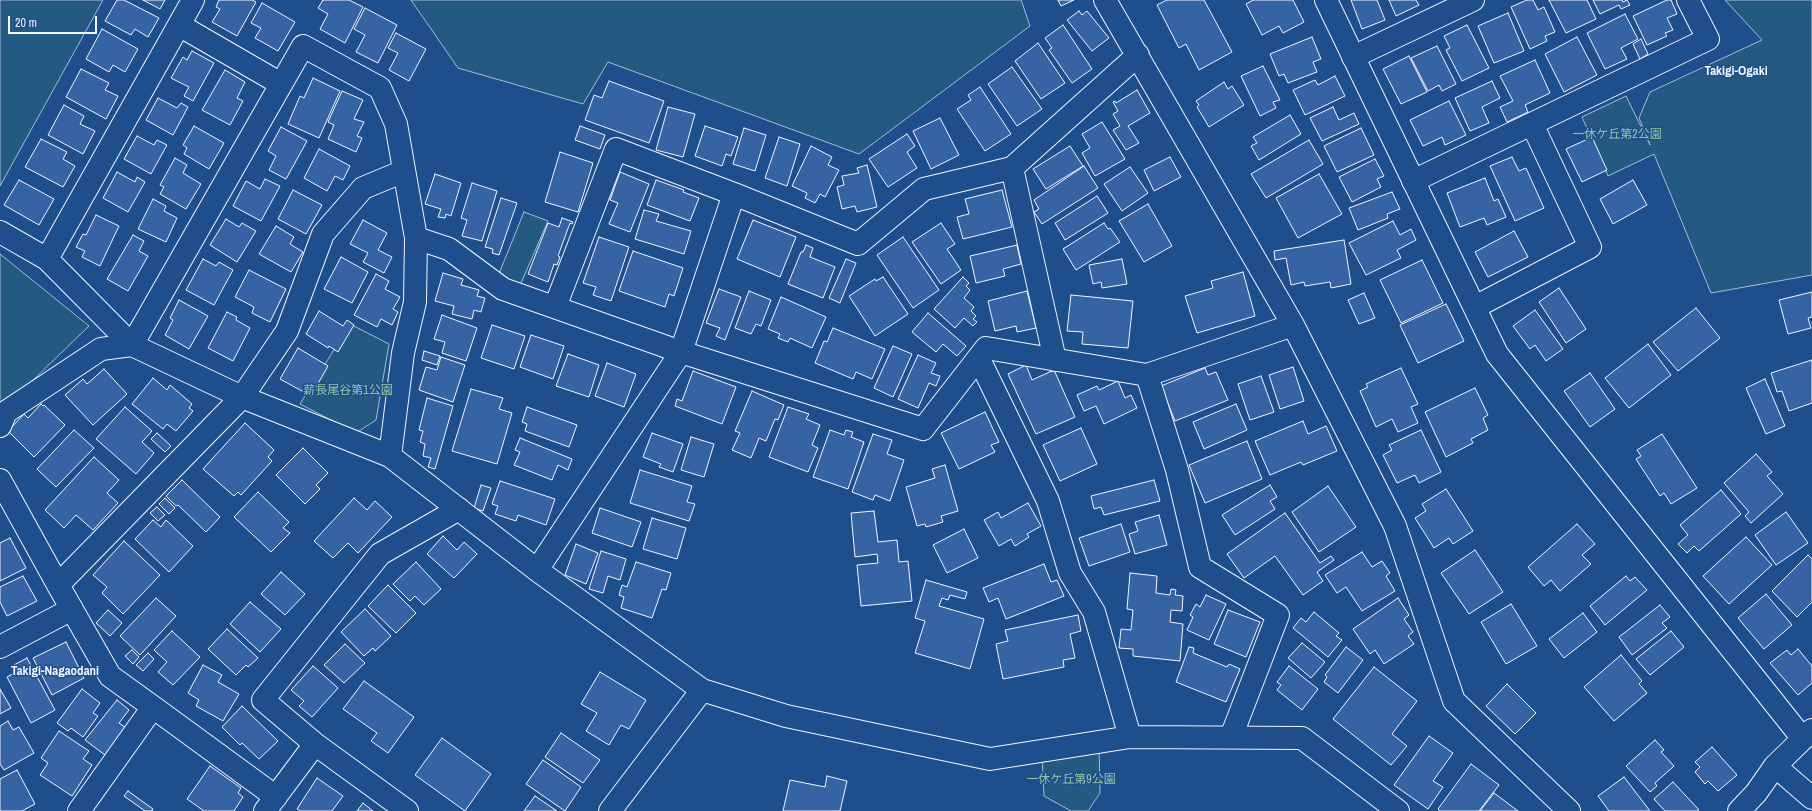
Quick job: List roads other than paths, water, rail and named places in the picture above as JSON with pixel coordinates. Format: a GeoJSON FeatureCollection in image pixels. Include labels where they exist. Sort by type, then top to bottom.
{"type":"FeatureCollection","features":[{"type":"Feature","properties":{"kind":"street"},"geometry":{"type":"LineString","coordinates":[[47,259],[193,0]]}},
{"type":"Feature","properties":{"kind":"street"},"geometry":{"type":"LineString","coordinates":[[1105,0],[1293,325],[1395,526],[1454,701],[1569,811]]}},
{"type":"Feature","properties":{"kind":"street"},"geometry":{"type":"LineString","coordinates":[[1326,0],[1498,354],[1808,735],[1775,766],[1756,793],[1739,811]]}},
{"type":"Feature","properties":{"kind":"street"},"geometry":{"type":"LineString","coordinates":[[1354,57],[1473,0]]}},
{"type":"Feature","properties":{"kind":"street"},"geometry":{"type":"LineString","coordinates":[[1413,181],[1708,39],[1688,0]]}},
{"type":"Feature","properties":{"kind":"street"},"geometry":{"type":"LineString","coordinates":[[179,25],[281,84]]}},
{"type":"Feature","properties":{"kind":"street"},"geometry":{"type":"LineString","coordinates":[[132,345],[303,46],[380,88],[396,124],[416,238],[415,302],[403,353],[390,456]]}},
{"type":"Feature","properties":{"kind":"street"},"geometry":{"type":"LineString","coordinates":[[555,307],[616,150],[734,194],[858,244],[924,189],[1012,168],[1138,56]]}},
{"type":"Feature","properties":{"kind":"street"},"geometry":{"type":"LineString","coordinates":[[1475,307],[1590,247],[1532,124]]}},
{"type":"Feature","properties":{"kind":"street"},"geometry":{"type":"LineString","coordinates":[[1012,168],[1055,360]]}},
{"type":"Feature","properties":{"kind":"street"},"geometry":{"type":"LineString","coordinates":[[58,585],[242,397],[287,331],[323,234],[363,188],[404,171]]}},
{"type":"Feature","properties":{"kind":"street"},"geometry":{"type":"LineString","coordinates":[[537,570],[681,352],[734,194]]}},
{"type":"Feature","properties":{"kind":"street"},"geometry":{"type":"LineString","coordinates":[[0,232],[47,259],[132,345],[242,397],[390,456],[537,570],[702,690],[786,716],[990,759],[1130,737],[1302,738],[1398,811]]}},
{"type":"Feature","properties":{"kind":"street"},"geometry":{"type":"LineString","coordinates":[[416,238],[449,249],[503,288],[681,352],[923,429],[986,348],[1147,375],[1293,325]]}},
{"type":"Feature","properties":{"kind":"street"},"geometry":{"type":"LineString","coordinates":[[0,426],[6,412],[101,349],[132,345]]}},
{"type":"Feature","properties":{"kind":"street"},"geometry":{"type":"LineString","coordinates":[[978,359],[1048,501],[1070,573],[1094,612],[1130,737]]}},
{"type":"Feature","properties":{"kind":"street"},"geometry":{"type":"LineString","coordinates":[[1147,375],[1177,470],[1200,567],[1278,615],[1230,737]]}},
{"type":"Feature","properties":{"kind":"street"},"geometry":{"type":"LineString","coordinates":[[0,480],[110,676],[154,707],[271,804],[315,744]]}},
{"type":"Feature","properties":{"kind":"street"},"geometry":{"type":"LineString","coordinates":[[408,811],[315,744],[263,700],[380,554],[459,510]]}},
{"type":"Feature","properties":{"kind":"street"},"geometry":{"type":"LineString","coordinates":[[0,647],[72,609]]}},
{"type":"Feature","properties":{"kind":"street"},"geometry":{"type":"LineString","coordinates":[[610,811],[702,690]]}},
{"type":"Feature","properties":{"kind":"street"},"geometry":{"type":"LineString","coordinates":[[79,811],[154,707]]}},
{"type":"Feature","properties":{"kind":"street"},"geometry":{"type":"LineString","coordinates":[[1775,766],[1812,798]]}},
{"type":"Feature","properties":{"kind":"district","name":"Takigi-Ogaki"},"geometry":{"type":"Point","coordinates":[1736,72]}},
{"type":"Feature","properties":{"kind":"district","name":"Takigi-Nagaodani"},"geometry":{"type":"Point","coordinates":[55,672]}},
{"type":"Feature","properties":{"kind":"park label","name":"一休ケ丘第2公園"},"geometry":{"type":"Point","coordinates":[1617,135]}},
{"type":"Feature","properties":{"kind":"park label","name":"薪長尾谷第1公園"},"geometry":{"type":"Point","coordinates":[348,391]}},
{"type":"Feature","properties":{"kind":"park label","name":"一休ケ丘第9公園"},"geometry":{"type":"Point","coordinates":[1071,780]}}]}
